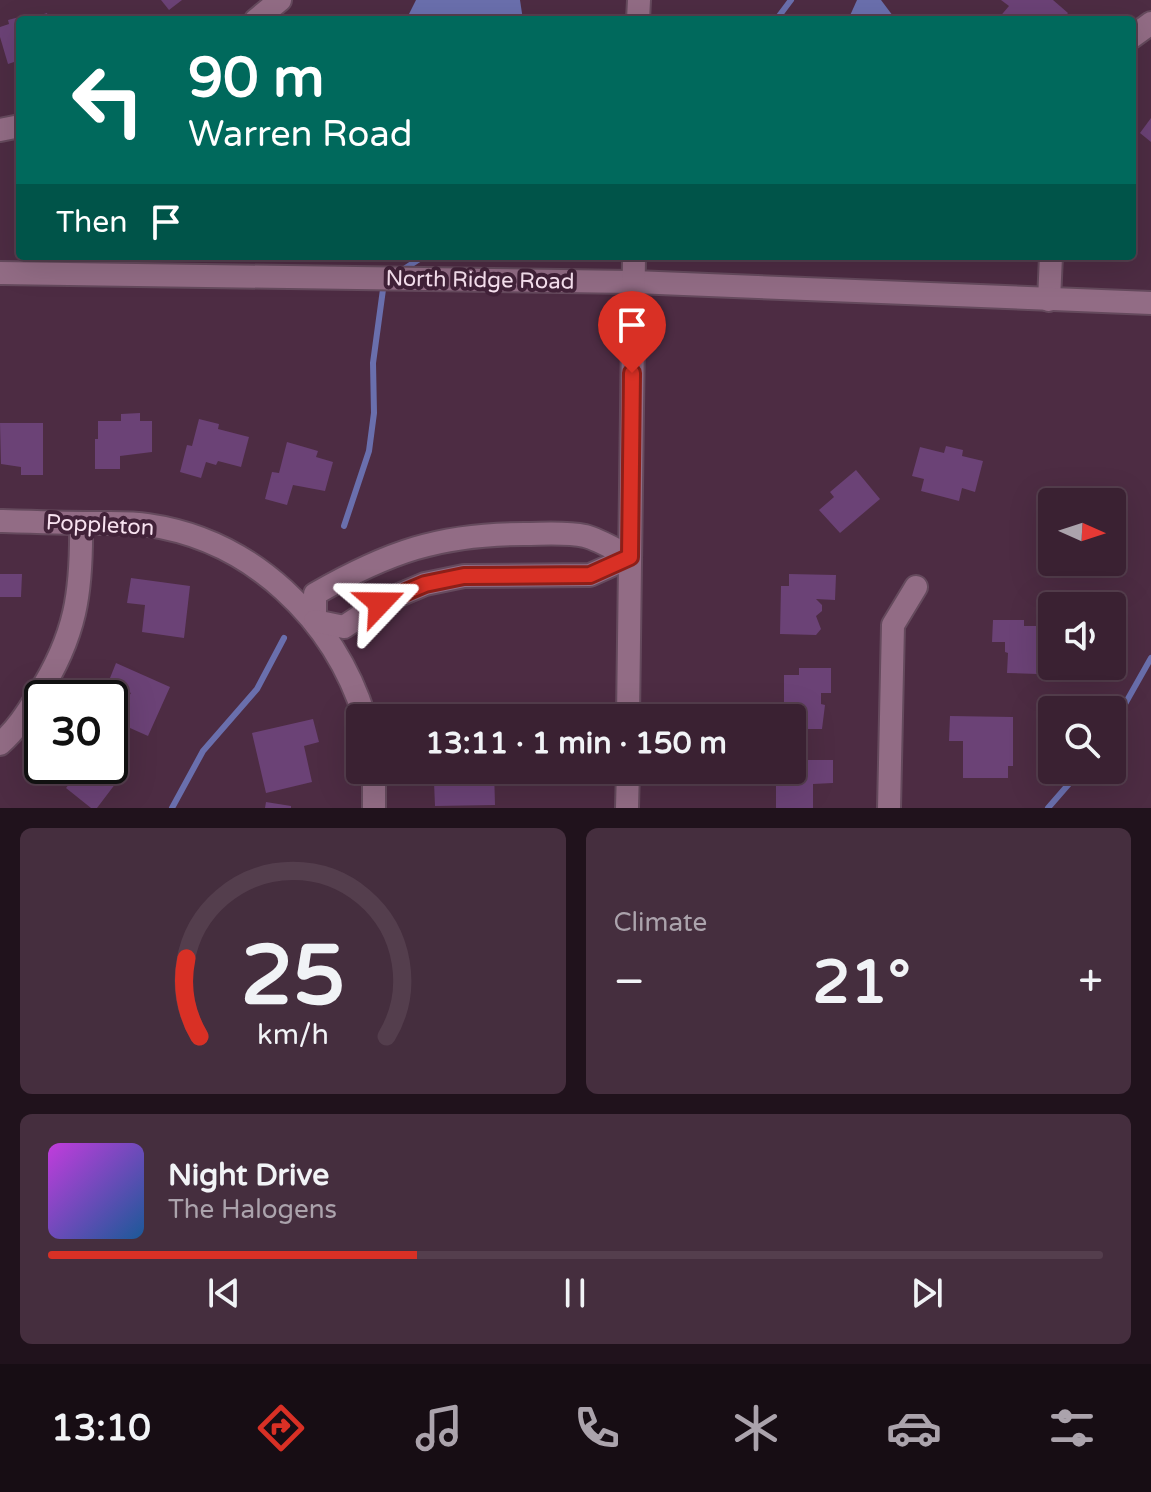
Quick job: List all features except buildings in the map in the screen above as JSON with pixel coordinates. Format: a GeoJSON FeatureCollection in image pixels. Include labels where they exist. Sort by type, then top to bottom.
{"type":"FeatureCollection","features":[{"type":"Feature","properties":{"kind":"street"},"geometry":{"type":"LineString","coordinates":[[261,16],[280,0]]}},
{"type":"Feature","properties":{"kind":"street"},"geometry":{"type":"LineString","coordinates":[[628,704],[634,260]]}},
{"type":"Feature","properties":{"kind":"street"},"geometry":{"type":"LineString","coordinates":[[1049,300],[1051,260]]}},
{"type":"Feature","properties":{"kind":"street","name":"North Ridge Road"},"geometry":{"type":"LineString","coordinates":[[0,273],[634,282],[1151,303]]}},
{"type":"Feature","properties":{"kind":"street","name":"Poppleton"},"geometry":{"type":"LineString","coordinates":[[0,521],[145,524],[199,538],[253,565],[278,583],[315,621],[346,668],[360,704]]}},
{"type":"Feature","properties":{"kind":"street"},"geometry":{"type":"LineString","coordinates":[[0,744],[25,716],[46,683],[72,629],[81,563],[81,523]]}},
{"type":"Feature","properties":{"kind":"street"},"geometry":{"type":"LineString","coordinates":[[507,534],[586,536],[630,557],[590,575],[509,574],[425,584],[380,603],[344,627],[315,621],[315,594],[390,555],[455,538],[507,534]]}},
{"type":"Feature","properties":{"kind":"street"},"geometry":{"type":"LineString","coordinates":[[889,808],[893,625],[916,587]]}},
{"type":"Feature","properties":{"kind":"street"},"geometry":{"type":"LineString","coordinates":[[374,784],[374,808]]}},
{"type":"Feature","properties":{"kind":"street"},"geometry":{"type":"LineString","coordinates":[[627,808],[628,784]]}},
{"type":"Feature","properties":{"kind":"water"},"geometry":{"type":"Polygon","coordinates":[[[416,0],[520,0],[522,16],[408,16],[416,0]]]}},
{"type":"Feature","properties":{"kind":"water"},"geometry":{"type":"Polygon","coordinates":[[[857,0],[881,0],[893,16],[850,16],[857,0]]]}},
{"type":"Feature","properties":{"kind":"waterway"},"geometry":{"type":"LineString","coordinates":[[779,16],[791,0]]}},
{"type":"Feature","properties":{"kind":"waterway"},"geometry":{"type":"LineString","coordinates":[[401,271],[418,260]]}},
{"type":"Feature","properties":{"kind":"waterway"},"geometry":{"type":"LineString","coordinates":[[344,526],[369,451],[374,413],[373,363],[384,282]]}},
{"type":"Feature","properties":{"kind":"waterway"},"geometry":{"type":"LineString","coordinates":[[172,808],[203,751],[257,689],[284,638]]}},
{"type":"Feature","properties":{"kind":"waterway"},"geometry":{"type":"LineString","coordinates":[[1126,702],[1151,658]]}},
{"type":"Feature","properties":{"kind":"waterway"},"geometry":{"type":"LineString","coordinates":[[1048,808],[1069,784]]}},
{"type":"Feature","properties":{"kind":"route"},"geometry":{"type":"LineString","coordinates":[[380,603],[425,584],[464,576],[590,575],[630,557],[632,373]]}}]}
